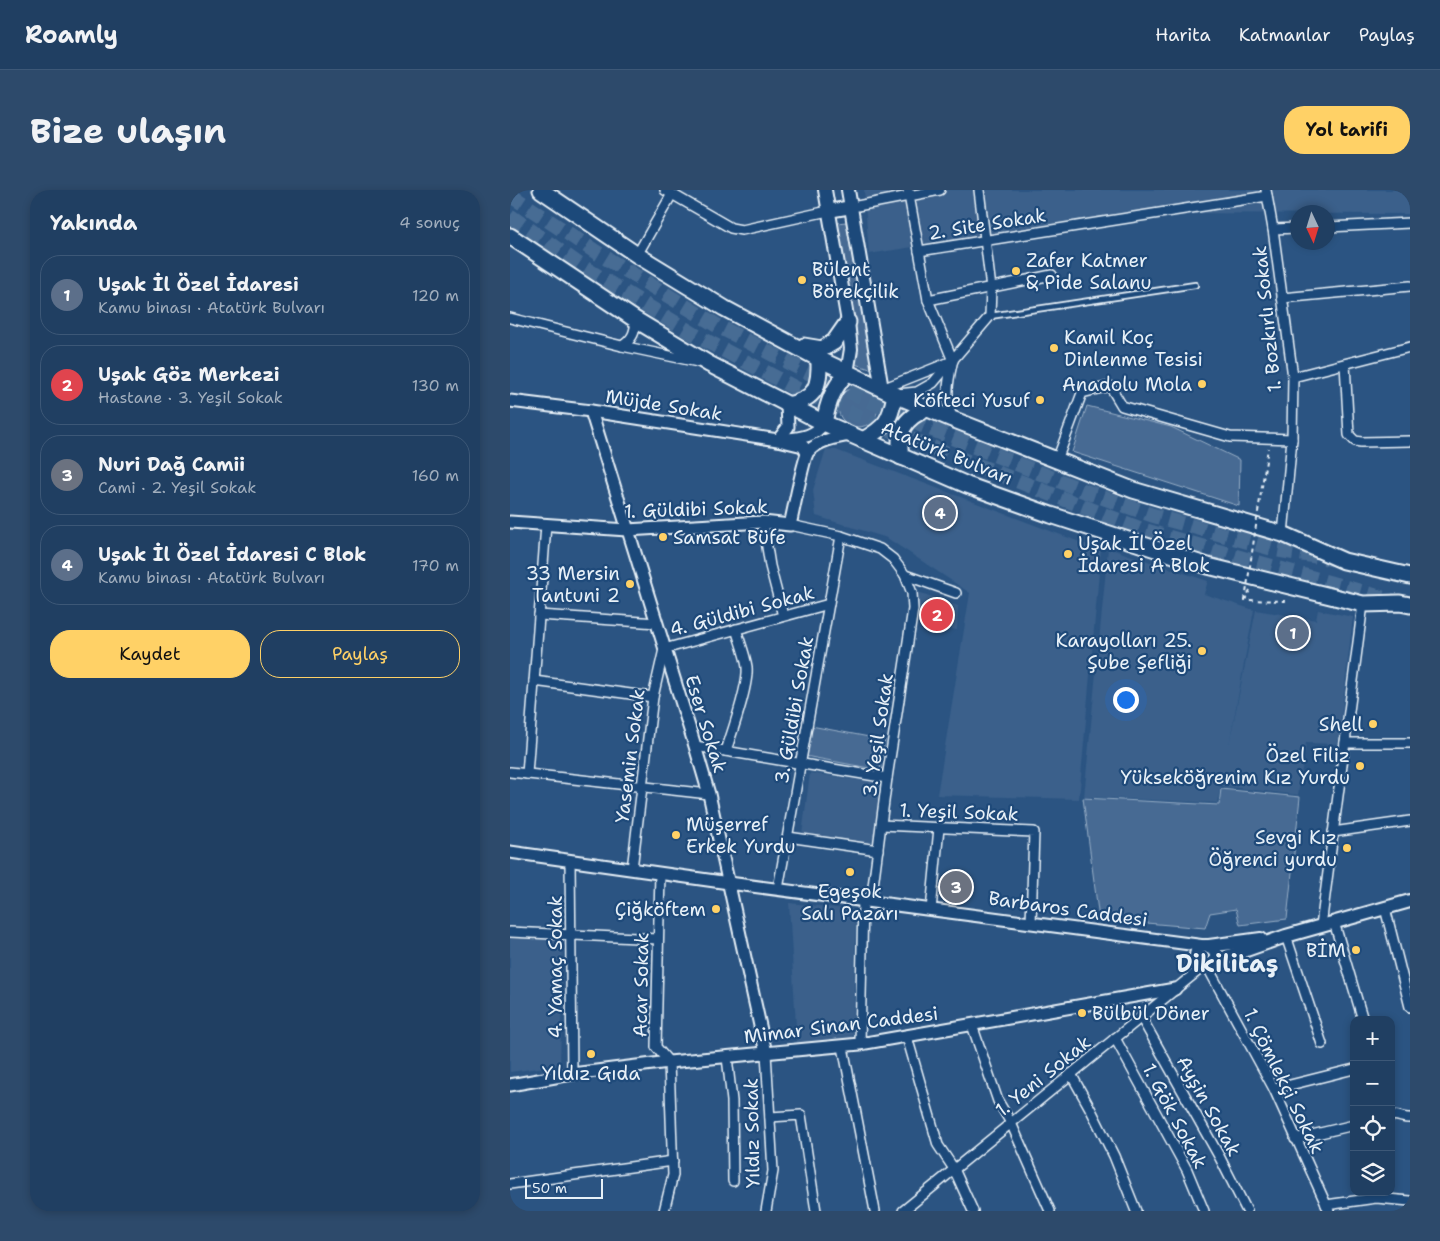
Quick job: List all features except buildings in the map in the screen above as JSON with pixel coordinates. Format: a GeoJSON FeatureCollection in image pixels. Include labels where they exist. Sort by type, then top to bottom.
{"type":"FeatureCollection","features":[{"type":"Feature","properties":{"kind":"highway","name":"Atatürk Bulvarı"},"geometry":{"type":"LineString","coordinates":[[541,190],[638,255],[724,308],[819,359],[927,409],[1133,490],[1283,534],[1344,561],[1410,576]]}},
{"type":"Feature","properties":{"kind":"highway","name":"Atatürk Bulvarı"},"geometry":{"type":"LineString","coordinates":[[510,236],[636,320],[709,364],[824,423],[967,485],[1051,515],[1208,566],[1362,604],[1405,604]]}},
{"type":"Feature","properties":{"kind":"highway"},"geometry":{"type":"LineString","coordinates":[[791,344],[822,349],[834,342],[848,322]]}},
{"type":"Feature","properties":{"kind":"highway"},"geometry":{"type":"LineString","coordinates":[[787,405],[804,400],[815,390],[820,373],[819,359]]}},
{"type":"Feature","properties":{"kind":"highway"},"geometry":{"type":"LineString","coordinates":[[824,423],[831,397],[837,384],[848,373]]}},
{"type":"Feature","properties":{"kind":"highway"},"geometry":{"type":"LineString","coordinates":[[857,438],[876,432],[887,422],[892,409],[889,392]]}},
{"type":"Feature","properties":{"kind":"highway"},"geometry":{"type":"LineString","coordinates":[[901,457],[900,440],[903,429],[913,414],[927,409]]}},
{"type":"Feature","properties":{"kind":"main road"},"geometry":{"type":"LineString","coordinates":[[824,190],[848,322],[851,349],[848,373]]}},
{"type":"Feature","properties":{"kind":"main road"},"geometry":{"type":"LineString","coordinates":[[848,190],[889,392]]}},
{"type":"Feature","properties":{"kind":"main road"},"geometry":{"type":"LineString","coordinates":[[828,211],[852,207]]}},
{"type":"Feature","properties":{"kind":"main road"},"geometry":{"type":"LineString","coordinates":[[1286,936],[1207,946],[1198,950],[1197,961],[1209,964],[1286,936],[1410,901]]}},
{"type":"Feature","properties":{"kind":"main road"},"geometry":{"type":"LineString","coordinates":[[1207,946],[1216,952],[1209,964]]}},
{"type":"Feature","properties":{"kind":"street"},"geometry":{"type":"LineString","coordinates":[[852,207],[908,193],[940,190]]}},
{"type":"Feature","properties":{"kind":"street"},"geometry":{"type":"LineString","coordinates":[[889,392],[917,392],[934,383],[990,316],[991,288],[979,190]]}},
{"type":"Feature","properties":{"kind":"street"},"geometry":{"type":"LineString","coordinates":[[638,255],[668,192],[731,228],[742,230],[828,211]]}},
{"type":"Feature","properties":{"kind":"street"},"geometry":{"type":"LineString","coordinates":[[908,193],[928,300],[953,361],[947,387],[947,401],[952,419]]}},
{"type":"Feature","properties":{"kind":"street","name":"2. Site Sokak"},"geometry":{"type":"LineString","coordinates":[[919,251],[1267,193]]}},
{"type":"Feature","properties":{"kind":"street","name":"1. Bozkırlı Sokak"},"geometry":{"type":"LineString","coordinates":[[1267,193],[1293,377],[1292,439],[1283,534]]}},
{"type":"Feature","properties":{"kind":"street"},"geometry":{"type":"LineString","coordinates":[[1335,226],[1410,224]]}},
{"type":"Feature","properties":{"kind":"street"},"geometry":{"type":"LineString","coordinates":[[1273,228],[1290,228]]}},
{"type":"Feature","properties":{"kind":"street"},"geometry":{"type":"LineString","coordinates":[[928,300],[1052,275]]}},
{"type":"Feature","properties":{"kind":"street"},"geometry":{"type":"LineString","coordinates":[[1282,298],[1410,286]]}},
{"type":"Feature","properties":{"kind":"street"},"geometry":{"type":"LineString","coordinates":[[510,318],[622,346],[709,364]]}},
{"type":"Feature","properties":{"kind":"street"},"geometry":{"type":"LineString","coordinates":[[622,346],[634,336],[636,320]]}},
{"type":"Feature","properties":{"kind":"street"},"geometry":{"type":"LineString","coordinates":[[1293,377],[1410,347]]}},
{"type":"Feature","properties":{"kind":"street"},"geometry":{"type":"LineString","coordinates":[[889,392],[953,361]]}},
{"type":"Feature","properties":{"kind":"street"},"geometry":{"type":"LineString","coordinates":[[1345,364],[1349,435],[1355,441],[1361,442],[1410,440]]}},
{"type":"Feature","properties":{"kind":"street"},"geometry":{"type":"LineString","coordinates":[[1057,460],[1082,393],[1110,386],[1122,406],[1230,437],[1292,439]]}},
{"type":"Feature","properties":{"kind":"street","name":"Müjde Sokak"},"geometry":{"type":"LineString","coordinates":[[510,400],[778,440],[803,446],[807,453]]}},
{"type":"Feature","properties":{"kind":"street"},"geometry":{"type":"LineString","coordinates":[[778,440],[788,427],[787,405]]}},
{"type":"Feature","properties":{"kind":"street","name":"Eser Sokak"},"geometry":{"type":"LineString","coordinates":[[591,411],[709,794],[766,1053]]}},
{"type":"Feature","properties":{"kind":"street"},"geometry":{"type":"LineString","coordinates":[[778,440],[807,437],[820,429],[824,423]]}},
{"type":"Feature","properties":{"kind":"street"},"geometry":{"type":"LineString","coordinates":[[790,526],[807,453],[817,445],[839,436],[857,438]]}},
{"type":"Feature","properties":{"kind":"street","name":"1. Güldibi Sokak"},"geometry":{"type":"LineString","coordinates":[[510,522],[628,530],[763,522],[841,536],[880,549],[893,559],[905,575]]}},
{"type":"Feature","properties":{"kind":"street"},"geometry":{"type":"LineString","coordinates":[[763,522],[770,566],[783,616]]}},
{"type":"Feature","properties":{"kind":"street"},"geometry":{"type":"LineString","coordinates":[[527,774],[546,525]]}},
{"type":"Feature","properties":{"kind":"street","name":"3. Güldibi Sokak"},"geometry":{"type":"LineString","coordinates":[[778,889],[841,536]]}},
{"type":"Feature","properties":{"kind":"street"},"geometry":{"type":"LineString","coordinates":[[905,575],[956,593]]}},
{"type":"Feature","properties":{"kind":"street","name":"3. Yeşil Sokak"},"geometry":{"type":"LineString","coordinates":[[860,1044],[867,901],[878,850],[913,609],[912,593],[905,575]]}},
{"type":"Feature","properties":{"kind":"street","name":"4. Güldibi Sokak"},"geometry":{"type":"LineString","coordinates":[[664,649],[829,604]]}},
{"type":"Feature","properties":{"kind":"street"},"geometry":{"type":"LineString","coordinates":[[1321,926],[1362,604]]}},
{"type":"Feature","properties":{"kind":"street"},"geometry":{"type":"LineString","coordinates":[[539,615],[657,623]]}},
{"type":"Feature","properties":{"kind":"street"},"geometry":{"type":"LineString","coordinates":[[726,751],[744,687],[747,669],[736,629]]}},
{"type":"Feature","properties":{"kind":"street","name":"Yasemin Sokak"},"geometry":{"type":"LineString","coordinates":[[632,869],[653,697],[664,649]]}},
{"type":"Feature","properties":{"kind":"street"},"geometry":{"type":"LineString","coordinates":[[534,681],[653,697]]}},
{"type":"Feature","properties":{"kind":"street"},"geometry":{"type":"LineString","coordinates":[[1345,743],[1410,743]]}},
{"type":"Feature","properties":{"kind":"street"},"geometry":{"type":"LineString","coordinates":[[695,746],[887,778]]}},
{"type":"Feature","properties":{"kind":"street"},"geometry":{"type":"LineString","coordinates":[[510,772],[709,794]]}},
{"type":"Feature","properties":{"kind":"street"},"geometry":{"type":"LineString","coordinates":[[1333,832],[1410,821]]}},
{"type":"Feature","properties":{"kind":"street","name":"1. Yeşil Sokak"},"geometry":{"type":"LineString","coordinates":[[881,826],[1034,832],[1030,923]]}},
{"type":"Feature","properties":{"kind":"street"},"geometry":{"type":"LineString","coordinates":[[931,910],[939,828]]}},
{"type":"Feature","properties":{"kind":"street"},"geometry":{"type":"LineString","coordinates":[[788,837],[878,850]]}},
{"type":"Feature","properties":{"kind":"street","name":"Barbaros Caddesi"},"geometry":{"type":"LineString","coordinates":[[510,852],[1207,946]]}},
{"type":"Feature","properties":{"kind":"street","name":"4. Yamaç Sokak"},"geometry":{"type":"LineString","coordinates":[[570,860],[572,1074]]}},
{"type":"Feature","properties":{"kind":"street","name":"Acar Sokak"},"geometry":{"type":"LineString","coordinates":[[660,873],[656,1047],[669,1062]]}},
{"type":"Feature","properties":{"kind":"street"},"geometry":{"type":"LineString","coordinates":[[1385,908],[1410,1007]]}},
{"type":"Feature","properties":{"kind":"street"},"geometry":{"type":"LineString","coordinates":[[1334,922],[1362,1016]]}},
{"type":"Feature","properties":{"kind":"street"},"geometry":{"type":"LineString","coordinates":[[510,932],[658,939]]}},
{"type":"Feature","properties":{"kind":"street"},"geometry":{"type":"LineString","coordinates":[[1286,936],[1322,1044]]}},
{"type":"Feature","properties":{"kind":"street","name":"1. Yeni Sokak"},"geometry":{"type":"LineString","coordinates":[[903,1211],[1209,964]]}},
{"type":"Feature","properties":{"kind":"street","name":"1. Çömlekçi Sokak"},"geometry":{"type":"LineString","coordinates":[[1209,964],[1274,1089],[1327,1208]]}},
{"type":"Feature","properties":{"kind":"street","name":"Mimar Sinan Caddesi"},"geometry":{"type":"LineString","coordinates":[[510,1084],[669,1062],[843,1047],[1176,989]]}},
{"type":"Feature","properties":{"kind":"street","name":"Ayşin Sokak"},"geometry":{"type":"LineString","coordinates":[[1141,1018],[1247,1211]]}},
{"type":"Feature","properties":{"kind":"street"},"geometry":{"type":"LineString","coordinates":[[972,1025],[998,1102],[1011,1123],[1050,1211]]}},
{"type":"Feature","properties":{"kind":"street"},"geometry":{"type":"LineString","coordinates":[[907,1037],[938,1145],[954,1169],[973,1211]]}},
{"type":"Feature","properties":{"kind":"street","name":"1. Gök Sokak"},"geometry":{"type":"LineString","coordinates":[[1115,1038],[1187,1170],[1204,1211]]}},
{"type":"Feature","properties":{"kind":"street"},"geometry":{"type":"LineString","coordinates":[[843,1047],[875,1211]]}},
{"type":"Feature","properties":{"kind":"street","name":"Yıldız Sokak"},"geometry":{"type":"LineString","coordinates":[[766,1053],[773,1171],[766,1211]]}},
{"type":"Feature","properties":{"kind":"street"},"geometry":{"type":"LineString","coordinates":[[727,1057],[732,1101],[733,1180]]}},
{"type":"Feature","properties":{"kind":"street"},"geometry":{"type":"LineString","coordinates":[[664,1211],[672,1181],[673,1161],[669,1062]]}},
{"type":"Feature","properties":{"kind":"street"},"geometry":{"type":"LineString","coordinates":[[1274,1089],[1350,1070]]}},
{"type":"Feature","properties":{"kind":"street"},"geometry":{"type":"LineString","coordinates":[[1071,1074],[1114,1156],[1136,1211]]}},
{"type":"Feature","properties":{"kind":"street"},"geometry":{"type":"LineString","coordinates":[[770,1117],[801,1115],[816,1211]]}},
{"type":"Feature","properties":{"kind":"street"},"geometry":{"type":"LineString","coordinates":[[1395,1115],[1405,1119],[1410,1118]]}},
{"type":"Feature","properties":{"kind":"street"},"geometry":{"type":"LineString","coordinates":[[1295,1139],[1350,1126]]}},
{"type":"Feature","properties":{"kind":"street"},"geometry":{"type":"LineString","coordinates":[[510,1184],[673,1161]]}},
{"type":"Feature","properties":{"kind":"street"},"geometry":{"type":"LineString","coordinates":[[1327,1208],[1376,1198],[1410,1201]]}},
{"type":"Feature","properties":{"kind":"lane"},"geometry":{"type":"LineString","coordinates":[[990,316],[1195,285]]}},
{"type":"Feature","properties":{"kind":"path"},"geometry":{"type":"LineString","coordinates":[[1270,438],[1259,498],[1245,600],[1287,602]]}},
{"type":"Feature","properties":{"kind":"shaded area"},"geometry":{"type":"Polygon","coordinates":[[[864,190],[1410,190],[1410,214],[1335,214],[1335,205],[1290,205],[1290,214],[1127,213],[869,254],[864,190]]]}},
{"type":"Feature","properties":{"kind":"shaded area"},"geometry":{"type":"Polygon","coordinates":[[[846,222],[865,314],[873,370],[855,364],[857,354],[856,330],[837,223],[846,222]]]}},
{"type":"Feature","properties":{"kind":"shaded area"},"geometry":{"type":"Polygon","coordinates":[[[862,387],[869,390],[875,396],[878,407],[877,415],[869,424],[862,427],[854,427],[847,424],[839,415],[838,403],[841,396],[850,388],[862,387]]]}},
{"type":"Feature","properties":{"kind":"shaded area"},"geometry":{"type":"Polygon","coordinates":[[[1087,406],[1171,427],[1240,460],[1239,506],[1072,452],[1087,406]]]}},
{"type":"Feature","properties":{"kind":"shaded area"},"geometry":{"type":"Polygon","coordinates":[[[826,449],[836,450],[1101,550],[1079,799],[937,795],[970,593],[887,538],[816,516],[813,490],[826,449]]]}},
{"type":"Feature","properties":{"kind":"shaded area","name":"Karayolları 25. Şube Şefliği"},"geometry":{"type":"Polygon","coordinates":[[[1108,548],[1208,581],[1204,594],[1254,610],[1229,745],[1256,610],[1316,620],[1318,610],[1353,617],[1338,744],[1306,743],[1298,795],[1221,786],[1217,803],[1084,797],[1108,548]]]}},
{"type":"Feature","properties":{"kind":"shaded area"},"geometry":{"type":"Polygon","coordinates":[[[918,592],[958,606],[957,630],[916,623],[918,592]]]}},
{"type":"Feature","properties":{"kind":"shaded area"},"geometry":{"type":"Polygon","coordinates":[[[811,726],[885,740],[880,770],[805,756],[811,726]]]}},
{"type":"Feature","properties":{"kind":"shaded area"},"geometry":{"type":"Polygon","coordinates":[[[810,773],[882,783],[874,845],[802,835],[810,773]]]}},
{"type":"Feature","properties":{"kind":"shaded area"},"geometry":{"type":"Polygon","coordinates":[[[1221,789],[1300,797],[1287,919],[1240,925],[1236,909],[1210,913],[1205,928],[1099,919],[1083,798],[1219,805],[1221,789]]]}},
{"type":"Feature","properties":{"kind":"shaded area"},"geometry":{"type":"Polygon","coordinates":[[[789,903],[856,910],[853,1039],[797,1044],[789,903]]]}},
{"type":"Feature","properties":{"kind":"shaded area"},"geometry":{"type":"Polygon","coordinates":[[[510,937],[563,940],[560,1065],[510,1072],[510,937]]]}},
{"type":"Feature","properties":{"kind":"tunnel"},"geometry":{"type":"LineString","coordinates":[[510,195],[596,252],[718,326],[803,370],[919,424],[1082,490],[1152,515],[1278,550],[1333,559]]}},
{"type":"Feature","properties":{"kind":"tunnel"},"geometry":{"type":"LineString","coordinates":[[510,216],[581,266],[697,336],[795,388],[913,440],[1143,530],[1397,602]]}},
{"type":"Feature","properties":{"kind":"place","name":"Zafer Katmer & Pide Salanu"},"geometry":{"type":"Point","coordinates":[1016,271]}},
{"type":"Feature","properties":{"kind":"place","name":"Bülent Börekçilik"},"geometry":{"type":"Point","coordinates":[802,280]}},
{"type":"Feature","properties":{"kind":"place","name":"Kamil Koç Dinlenme Tesisi"},"geometry":{"type":"Point","coordinates":[1054,348]}},
{"type":"Feature","properties":{"kind":"place","name":"Anadolu Mola"},"geometry":{"type":"Point","coordinates":[1202,384]}},
{"type":"Feature","properties":{"kind":"place","name":"Köfteci Yusuf"},"geometry":{"type":"Point","coordinates":[1040,400]}},
{"type":"Feature","properties":{"kind":"place","name":"Uşak İl Özel İdaresi C Blok"},"geometry":{"type":"Point","coordinates":[940,513]}},
{"type":"Feature","properties":{"kind":"place","name":"Samsat Büfe"},"geometry":{"type":"Point","coordinates":[663,537]}},
{"type":"Feature","properties":{"kind":"place","name":"Uşak İl Özel İdaresi A Blok"},"geometry":{"type":"Point","coordinates":[1068,554]}},
{"type":"Feature","properties":{"kind":"place","name":"33 Mersin Tantuni 2"},"geometry":{"type":"Point","coordinates":[630,584]}},
{"type":"Feature","properties":{"kind":"place","name":"Uşak Göz Merkezi"},"geometry":{"type":"Point","coordinates":[937,615]}},
{"type":"Feature","properties":{"kind":"place","name":"Uşak İl Özel İdaresi"},"geometry":{"type":"Point","coordinates":[1293,633]}},
{"type":"Feature","properties":{"kind":"place","name":"Karayolları 25. Şube Şefliği"},"geometry":{"type":"Point","coordinates":[1202,651]}},
{"type":"Feature","properties":{"kind":"place","name":"Shell"},"geometry":{"type":"Point","coordinates":[1373,724]}},
{"type":"Feature","properties":{"kind":"place","name":"Özel Filiz Yükseköğrenim Kız Yurdu"},"geometry":{"type":"Point","coordinates":[1360,766]}},
{"type":"Feature","properties":{"kind":"place","name":"Müşerref Erkek Yurdu"},"geometry":{"type":"Point","coordinates":[676,835]}},
{"type":"Feature","properties":{"kind":"place","name":"Sevgi Kız Öğrenci yurdu"},"geometry":{"type":"Point","coordinates":[1347,848]}},
{"type":"Feature","properties":{"kind":"place","name":"Egeşok Salı Pazarı"},"geometry":{"type":"Point","coordinates":[850,872]}},
{"type":"Feature","properties":{"kind":"place","name":"Nuri Dağ Camii"},"geometry":{"type":"Point","coordinates":[956,887]}},
{"type":"Feature","properties":{"kind":"place","name":"Çiğköftem"},"geometry":{"type":"Point","coordinates":[716,909]}},
{"type":"Feature","properties":{"kind":"place","name":"BİM"},"geometry":{"type":"Point","coordinates":[1356,950]}},
{"type":"Feature","properties":{"kind":"place","name":"Bülbül Döner"},"geometry":{"type":"Point","coordinates":[1082,1013]}},
{"type":"Feature","properties":{"kind":"place","name":"Yıldız Gıda"},"geometry":{"type":"Point","coordinates":[591,1054]}},
{"type":"Feature","properties":{"kind":"district","name":"Dikilitaş"},"geometry":{"type":"Point","coordinates":[1227,964]}}]}
